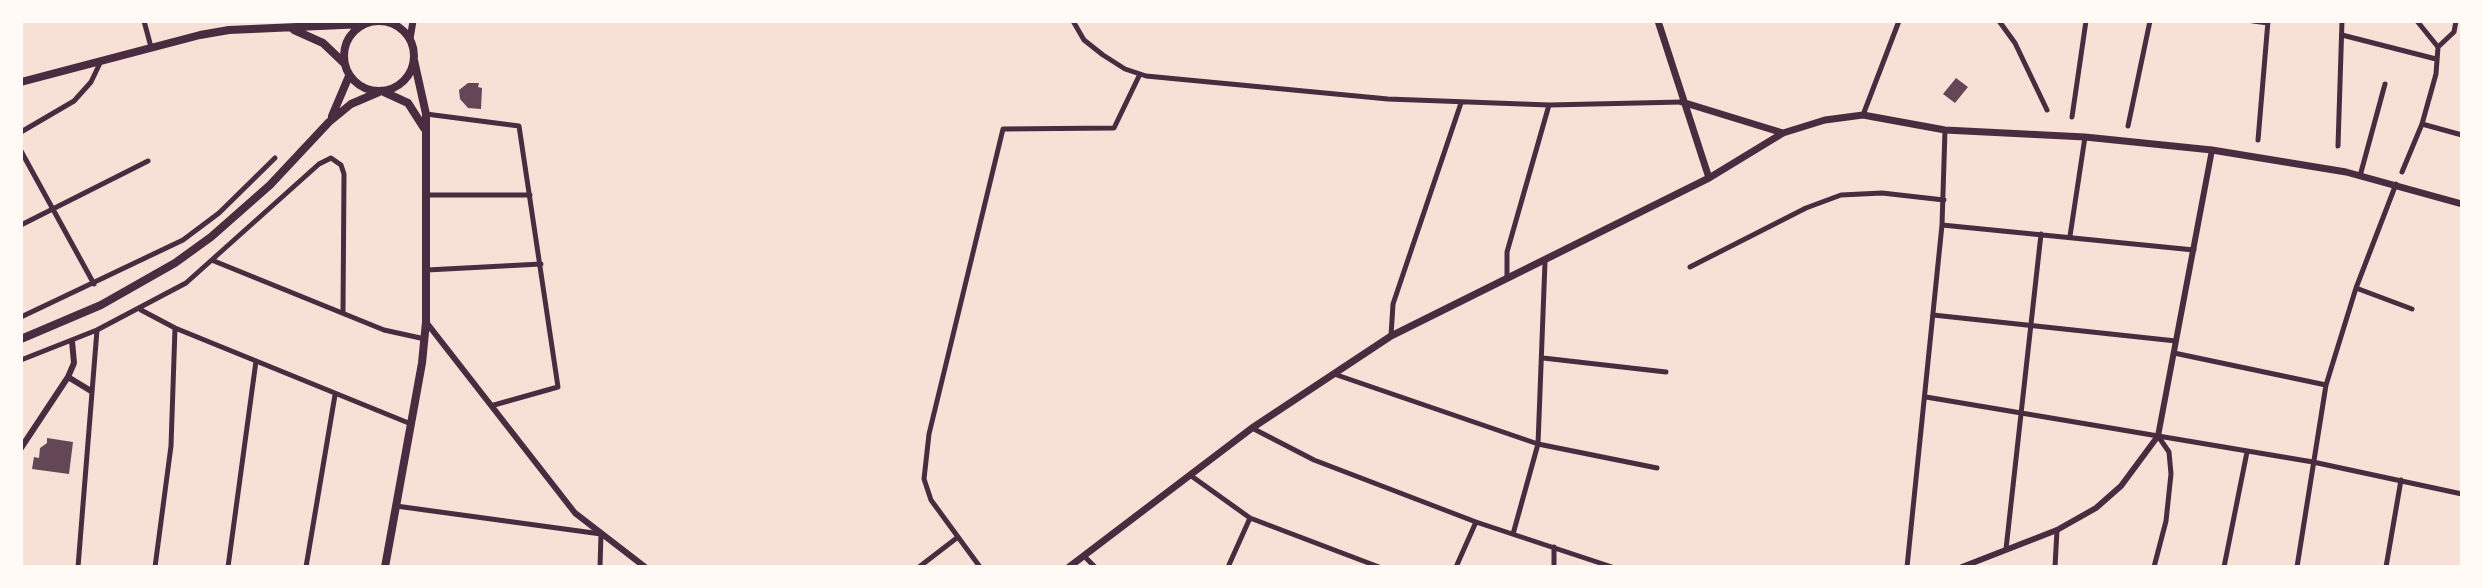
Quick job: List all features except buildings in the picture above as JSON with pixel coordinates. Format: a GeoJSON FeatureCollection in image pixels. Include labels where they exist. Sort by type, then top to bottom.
{"type":"FeatureCollection","features":[{"type":"Feature","properties":{"kind":"main road"},"geometry":{"type":"LineString","coordinates":[[21,82],[151,47],[229,30],[291,29],[376,21],[392,23],[410,39]]}},
{"type":"Feature","properties":{"kind":"main road"},"geometry":{"type":"LineString","coordinates":[[385,567],[426,322],[426,114],[410,39],[413,21]]}},
{"type":"Feature","properties":{"kind":"main road"},"geometry":{"type":"LineString","coordinates":[[1658,21],[1682,102],[1709,178]]}},
{"type":"Feature","properties":{"kind":"main road"},"geometry":{"type":"LineString","coordinates":[[344,63],[348,40],[365,24]]}},
{"type":"Feature","properties":{"kind":"main road"},"geometry":{"type":"LineString","coordinates":[[291,29],[323,43],[344,63],[349,76],[362,88],[408,103],[426,131]]}},
{"type":"Feature","properties":{"kind":"main road"},"geometry":{"type":"LineString","coordinates":[[21,339],[101,305],[175,263],[211,237],[270,186],[329,122],[351,104],[404,81],[414,60]]}},
{"type":"Feature","properties":{"kind":"main road"},"geometry":{"type":"LineString","coordinates":[[329,122],[349,76]]}},
{"type":"Feature","properties":{"kind":"main road"},"geometry":{"type":"LineString","coordinates":[[1682,102],[1783,132]]}},
{"type":"Feature","properties":{"kind":"main road"},"geometry":{"type":"LineString","coordinates":[[1069,567],[1252,428],[1332,373],[1391,337],[1709,178],[1783,132],[1825,120],[1863,115],[1945,130],[2085,137],[2212,150],[2360,176],[2462,204]]}},
{"type":"Feature","properties":{"kind":"street"},"geometry":{"type":"LineString","coordinates":[[144,21],[151,47]]}},
{"type":"Feature","properties":{"kind":"street"},"geometry":{"type":"LineString","coordinates":[[1073,21],[1084,40],[1125,69],[1140,74],[1289,91],[1461,103],[1549,105],[1682,102]]}},
{"type":"Feature","properties":{"kind":"street"},"geometry":{"type":"LineString","coordinates":[[1863,115],[1899,21]]}},
{"type":"Feature","properties":{"kind":"street"},"geometry":{"type":"LineString","coordinates":[[1999,21],[2015,43],[2047,110]]}},
{"type":"Feature","properties":{"kind":"street"},"geometry":{"type":"LineString","coordinates":[[2072,117],[2086,21]]}},
{"type":"Feature","properties":{"kind":"street"},"geometry":{"type":"LineString","coordinates":[[2127,126],[2150,21]]}},
{"type":"Feature","properties":{"kind":"street"},"geometry":{"type":"LineString","coordinates":[[2253,21],[2268,22],[2258,140]]}},
{"type":"Feature","properties":{"kind":"street"},"geometry":{"type":"LineString","coordinates":[[2337,146],[2342,21]]}},
{"type":"Feature","properties":{"kind":"street"},"geometry":{"type":"LineString","coordinates":[[2417,21],[2438,47]]}},
{"type":"Feature","properties":{"kind":"street"},"geometry":{"type":"LineString","coordinates":[[2402,172],[2422,124],[2436,74],[2438,47],[2454,32],[2456,21]]}},
{"type":"Feature","properties":{"kind":"street"},"geometry":{"type":"LineString","coordinates":[[2342,35],[2436,59]]}},
{"type":"Feature","properties":{"kind":"street"},"geometry":{"type":"LineString","coordinates":[[21,132],[74,101],[91,82],[101,61]]}},
{"type":"Feature","properties":{"kind":"street"},"geometry":{"type":"LineString","coordinates":[[980,567],[931,500],[924,479],[929,434],[1003,129],[1114,128],[1140,74]]}},
{"type":"Feature","properties":{"kind":"street"},"geometry":{"type":"LineString","coordinates":[[2360,176],[2385,84]]}},
{"type":"Feature","properties":{"kind":"street"},"geometry":{"type":"LineString","coordinates":[[1391,337],[1393,304],[1461,103]]}},
{"type":"Feature","properties":{"kind":"street"},"geometry":{"type":"LineString","coordinates":[[1507,277],[1507,253],[1549,105]]}},
{"type":"Feature","properties":{"kind":"street"},"geometry":{"type":"LineString","coordinates":[[426,114],[519,126],[558,387],[494,405]]}},
{"type":"Feature","properties":{"kind":"street"},"geometry":{"type":"LineString","coordinates":[[2422,124],[2462,135]]}},
{"type":"Feature","properties":{"kind":"street"},"geometry":{"type":"LineString","coordinates":[[1907,567],[1942,225],[1945,130]]}},
{"type":"Feature","properties":{"kind":"street"},"geometry":{"type":"LineString","coordinates":[[2070,236],[2085,137]]}},
{"type":"Feature","properties":{"kind":"street"},"geometry":{"type":"LineString","coordinates":[[1962,567],[2057,530],[2110,498],[2158,436],[2212,150]]}},
{"type":"Feature","properties":{"kind":"street"},"geometry":{"type":"LineString","coordinates":[[21,151],[94,284]]}},
{"type":"Feature","properties":{"kind":"street"},"geometry":{"type":"LineString","coordinates":[[21,317],[183,240],[219,214],[275,158]]}},
{"type":"Feature","properties":{"kind":"street"},"geometry":{"type":"LineString","coordinates":[[21,360],[141,310],[186,283],[214,261],[319,164],[331,158],[341,165],[344,174],[343,313]]}},
{"type":"Feature","properties":{"kind":"street"},"geometry":{"type":"LineString","coordinates":[[21,225],[148,161]]}},
{"type":"Feature","properties":{"kind":"street"},"geometry":{"type":"LineString","coordinates":[[2297,567],[2326,385],[2356,288],[2396,184]]}},
{"type":"Feature","properties":{"kind":"street"},"geometry":{"type":"LineString","coordinates":[[1690,267],[1806,208],[1841,195],[1860,192],[1944,200]]}},
{"type":"Feature","properties":{"kind":"street"},"geometry":{"type":"LineString","coordinates":[[427,195],[530,195]]}},
{"type":"Feature","properties":{"kind":"street"},"geometry":{"type":"LineString","coordinates":[[1942,225],[2194,250]]}},
{"type":"Feature","properties":{"kind":"street"},"geometry":{"type":"LineString","coordinates":[[2006,549],[2024,411],[2041,234]]}},
{"type":"Feature","properties":{"kind":"street"},"geometry":{"type":"LineString","coordinates":[[214,261],[384,330],[425,339]]}},
{"type":"Feature","properties":{"kind":"street"},"geometry":{"type":"LineString","coordinates":[[1513,534],[1538,444],[1545,262]]}},
{"type":"Feature","properties":{"kind":"street"},"geometry":{"type":"LineString","coordinates":[[427,271],[541,264]]}},
{"type":"Feature","properties":{"kind":"street"},"geometry":{"type":"LineString","coordinates":[[2356,288],[2412,309]]}},
{"type":"Feature","properties":{"kind":"street"},"geometry":{"type":"LineString","coordinates":[[141,310],[175,328],[411,424]]}},
{"type":"Feature","properties":{"kind":"street"},"geometry":{"type":"LineString","coordinates":[[1933,315],[2176,341]]}},
{"type":"Feature","properties":{"kind":"street"},"geometry":{"type":"LineString","coordinates":[[426,322],[494,405],[565,500],[600,534],[645,567]]}},
{"type":"Feature","properties":{"kind":"street"},"geometry":{"type":"LineString","coordinates":[[155,567],[171,446],[175,328]]}},
{"type":"Feature","properties":{"kind":"street"},"geometry":{"type":"LineString","coordinates":[[78,567],[97,330]]}},
{"type":"Feature","properties":{"kind":"street"},"geometry":{"type":"LineString","coordinates":[[21,447],[68,377],[74,363],[72,341]]}},
{"type":"Feature","properties":{"kind":"street"},"geometry":{"type":"LineString","coordinates":[[2174,353],[2326,385]]}},
{"type":"Feature","properties":{"kind":"street"},"geometry":{"type":"LineString","coordinates":[[1543,358],[1666,372]]}},
{"type":"Feature","properties":{"kind":"street"},"geometry":{"type":"LineString","coordinates":[[228,567],[256,361]]}},
{"type":"Feature","properties":{"kind":"street"},"geometry":{"type":"LineString","coordinates":[[1332,373],[1538,444],[1657,468]]}},
{"type":"Feature","properties":{"kind":"street"},"geometry":{"type":"LineString","coordinates":[[68,377],[91,391]]}},
{"type":"Feature","properties":{"kind":"street"},"geometry":{"type":"LineString","coordinates":[[306,567],[335,395]]}},
{"type":"Feature","properties":{"kind":"street"},"geometry":{"type":"LineString","coordinates":[[1926,397],[2024,411],[2313,462],[2462,495]]}},
{"type":"Feature","properties":{"kind":"street"},"geometry":{"type":"LineString","coordinates":[[1252,428],[1314,460],[1476,522],[1612,567]]}},
{"type":"Feature","properties":{"kind":"street"},"geometry":{"type":"LineString","coordinates":[[2154,567],[2166,521],[2171,474],[2169,452],[2158,436]]}},
{"type":"Feature","properties":{"kind":"street"},"geometry":{"type":"LineString","coordinates":[[2224,567],[2247,452]]}},
{"type":"Feature","properties":{"kind":"street"},"geometry":{"type":"LineString","coordinates":[[1190,475],[1250,519],[1379,567]]}},
{"type":"Feature","properties":{"kind":"street"},"geometry":{"type":"LineString","coordinates":[[2387,567],[2401,480]]}},
{"type":"Feature","properties":{"kind":"street"},"geometry":{"type":"LineString","coordinates":[[396,506],[600,534]]}},
{"type":"Feature","properties":{"kind":"street"},"geometry":{"type":"LineString","coordinates":[[1228,567],[1250,519]]}},
{"type":"Feature","properties":{"kind":"street"},"geometry":{"type":"LineString","coordinates":[[1456,567],[1476,522]]}},
{"type":"Feature","properties":{"kind":"street"},"geometry":{"type":"LineString","coordinates":[[2055,567],[2057,530]]}},
{"type":"Feature","properties":{"kind":"street"},"geometry":{"type":"LineString","coordinates":[[600,534],[600,567]]}},
{"type":"Feature","properties":{"kind":"street"},"geometry":{"type":"LineString","coordinates":[[919,567],[958,537]]}},
{"type":"Feature","properties":{"kind":"street"},"geometry":{"type":"LineString","coordinates":[[1553,547],[1554,567]]}},
{"type":"Feature","properties":{"kind":"street"},"geometry":{"type":"LineString","coordinates":[[1084,556],[1095,567]]}}]}
